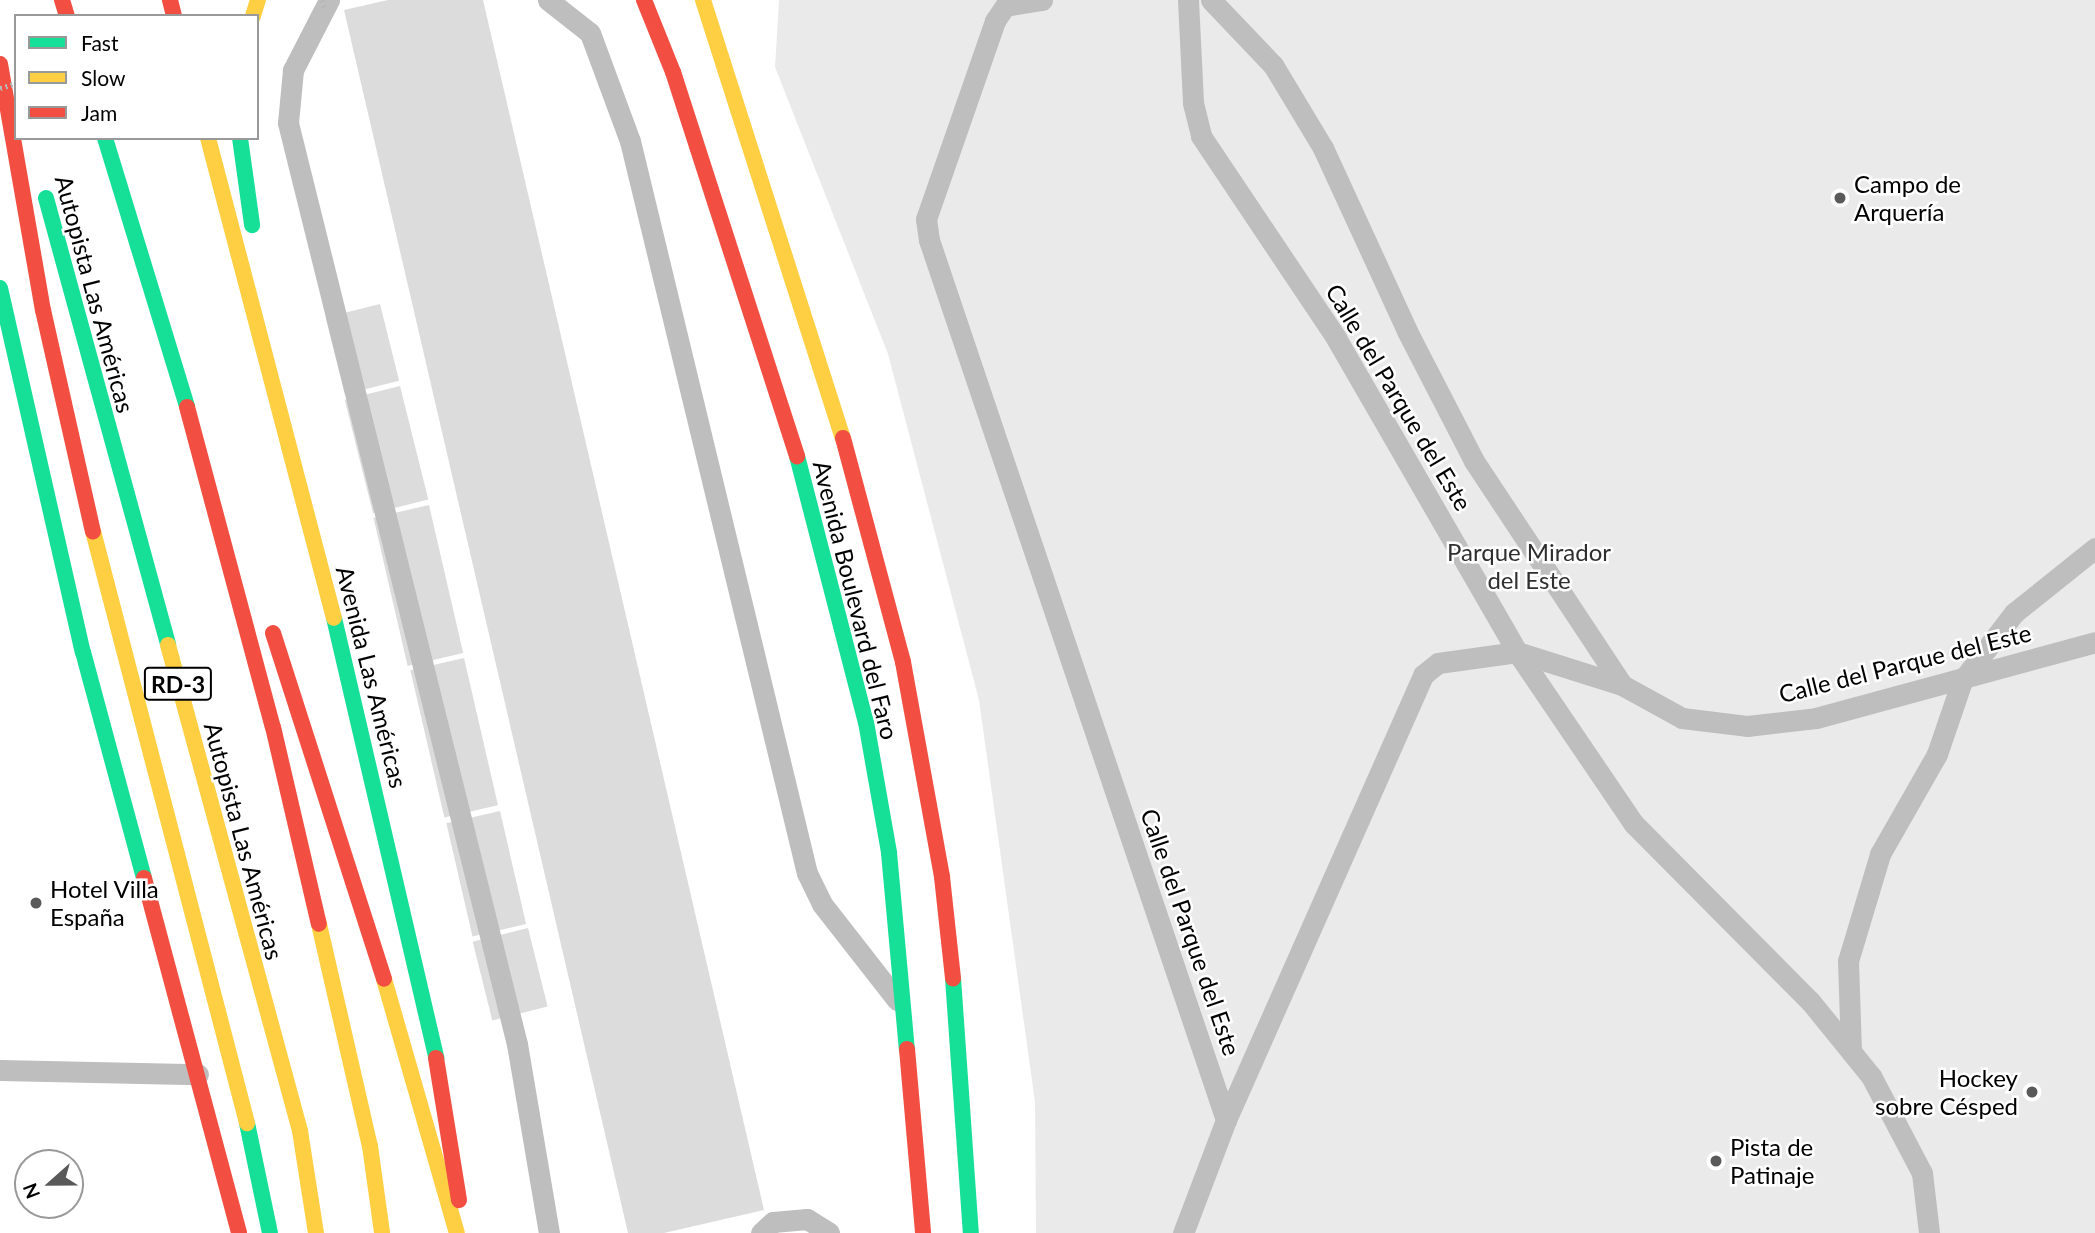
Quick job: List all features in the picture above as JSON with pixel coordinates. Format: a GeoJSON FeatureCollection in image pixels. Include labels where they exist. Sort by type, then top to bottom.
{"type":"FeatureCollection","features":[{"type":"Feature","properties":{"kind":"main road"},"geometry":{"type":"LineString","coordinates":[[636,0],[673,72]]}},
{"type":"Feature","properties":{"kind":"main road","name":"Avenida Boulevard del Faro"},"geometry":{"type":"LineString","coordinates":[[644,0],[673,72],[811,502],[868,735],[889,853],[923,1233]]}},
{"type":"Feature","properties":{"kind":"main road","name":"Avenida Boulevard del Faro"},"geometry":{"type":"LineString","coordinates":[[703,0],[878,554],[903,662],[942,877],[957,1016],[971,1233]]}},
{"type":"Feature","properties":{"kind":"main road"},"geometry":{"type":"LineString","coordinates":[[726,14],[739,109]]}},
{"type":"Feature","properties":{"kind":"main road"},"geometry":{"type":"LineString","coordinates":[[3,42],[14,81]]}},
{"type":"Feature","properties":{"kind":"main road"},"geometry":{"type":"LineString","coordinates":[[0,64],[43,310],[105,582],[236,1073],[270,1233]]}},
{"type":"Feature","properties":{"kind":"main road","name":"Autopista Las Américas"},"geometry":{"type":"LineString","coordinates":[[106,140],[189,414],[273,727],[370,1146],[382,1233]]}},
{"type":"Feature","properties":{"kind":"main road","name":"Avenida Las Américas"},"geometry":{"type":"LineString","coordinates":[[209,140],[273,376],[354,693],[448,1111],[464,1233]]}},
{"type":"Feature","properties":{"kind":"main road"},"geometry":{"type":"LineString","coordinates":[[240,140],[273,376]]}},
{"type":"Feature","properties":{"kind":"main road","name":"Autopista Las Américas"},"geometry":{"type":"LineString","coordinates":[[40,178],[300,1131],[316,1233]]}},
{"type":"Feature","properties":{"kind":"main road"},"geometry":{"type":"LineString","coordinates":[[0,288],[83,652],[239,1233]]}},
{"type":"Feature","properties":{"kind":"main road"},"geometry":{"type":"LineString","coordinates":[[189,414],[221,473],[233,511]]}},
{"type":"Feature","properties":{"kind":"main road"},"geometry":{"type":"LineString","coordinates":[[266,613],[369,927],[457,1233]]}},
{"type":"Feature","properties":{"kind":"lane"},"geometry":{"type":"LineString","coordinates":[[548,0],[590,33],[630,141],[807,873],[822,904],[905,1010]]}},
{"type":"Feature","properties":{"kind":"lane","name":"Calle del Parque del Este"},"geometry":{"type":"LineString","coordinates":[[1042,0],[1005,6],[995,22],[926,219],[929,240],[1227,1120]]}},
{"type":"Feature","properties":{"kind":"lane","name":"Calle del Parque del Este"},"geometry":{"type":"LineString","coordinates":[[1188,0],[1193,103],[1201,136],[1336,338],[1517,652],[1622,685],[1682,718],[1747,726],[1816,718],[1962,681],[2095,642]]}},
{"type":"Feature","properties":{"kind":"lane"},"geometry":{"type":"LineString","coordinates":[[1211,0],[1273,65],[1323,148],[1407,331],[1474,461],[1622,685]]}},
{"type":"Feature","properties":{"kind":"lane"},"geometry":{"type":"LineString","coordinates":[[327,5],[293,70],[288,122],[517,1044],[550,1233]]}},
{"type":"Feature","properties":{"kind":"lane"},"geometry":{"type":"LineString","coordinates":[[1851,1051],[1848,961],[1880,854],[1937,754],[1962,681],[2014,613],[2095,548]]}},
{"type":"Feature","properties":{"kind":"lane"},"geometry":{"type":"LineString","coordinates":[[1183,1233],[1227,1120],[1423,675],[1438,663],[1517,652],[1634,824],[1792,982],[1871,1076],[1922,1173],[1929,1233]]}},
{"type":"Feature","properties":{"kind":"lane"},"geometry":{"type":"LineString","coordinates":[[0,1070],[198,1074]]}},
{"type":"Feature","properties":{"kind":"lane"},"geometry":{"type":"LineString","coordinates":[[761,1233],[773,1222],[807,1219],[829,1233]]}},
{"type":"Feature","properties":{"kind":"path"},"geometry":{"type":"LineString","coordinates":[[322,0],[327,5]]}},
{"type":"Feature","properties":{"kind":"green space","name":"Parque Mirador del Este"},"geometry":{"type":"Polygon","coordinates":[[[779,0],[2095,0],[2095,1233],[1036,1233],[1035,1102],[979,700],[888,354],[775,67],[779,0]]]}},
{"type":"Feature","properties":{"kind":"building"},"geometry":{"type":"Polygon","coordinates":[[[388,0],[483,0],[764,1210],[664,1233],[628,1233],[344,10],[388,0]]]}},
{"type":"Feature","properties":{"kind":"building"},"geometry":{"type":"Polygon","coordinates":[[[380,304],[399,381],[345,394],[326,318],[380,304]]]}},
{"type":"Feature","properties":{"kind":"building"},"geometry":{"type":"Polygon","coordinates":[[[400,386],[428,500],[373,513],[345,400],[400,386]]]}},
{"type":"Feature","properties":{"kind":"building"},"geometry":{"type":"Polygon","coordinates":[[[429,505],[463,653],[408,666],[373,518],[429,505]]]}},
{"type":"Feature","properties":{"kind":"building"},"geometry":{"type":"Polygon","coordinates":[[[464,658],[498,805],[444,818],[410,670],[464,658]]]}},
{"type":"Feature","properties":{"kind":"building"},"geometry":{"type":"Polygon","coordinates":[[[500,811],[526,924],[473,936],[446,823],[500,811]]]}},
{"type":"Feature","properties":{"kind":"building"},"geometry":{"type":"Polygon","coordinates":[[[528,928],[548,1007],[492,1020],[473,942],[528,928]]]}},
{"type":"Feature","properties":{"kind":"traffic: fast"},"geometry":{"type":"LineString","coordinates":[[106,140],[187,407]]}},
{"type":"Feature","properties":{"kind":"traffic: fast"},"geometry":{"type":"LineString","coordinates":[[240,140],[252,225]]}},
{"type":"Feature","properties":{"kind":"traffic: fast"},"geometry":{"type":"LineString","coordinates":[[46,198],[168,645]]}},
{"type":"Feature","properties":{"kind":"traffic: fast"},"geometry":{"type":"LineString","coordinates":[[0,288],[83,652],[144,878]]}},
{"type":"Feature","properties":{"kind":"traffic: fast"},"geometry":{"type":"LineString","coordinates":[[797,456],[866,722],[889,853],[907,1049]]}},
{"type":"Feature","properties":{"kind":"traffic: fast"},"geometry":{"type":"LineString","coordinates":[[334,618],[436,1058]]}},
{"type":"Feature","properties":{"kind":"traffic: fast"},"geometry":{"type":"LineString","coordinates":[[953,978],[971,1233]]}},
{"type":"Feature","properties":{"kind":"traffic: fast"},"geometry":{"type":"LineString","coordinates":[[247,1123],[270,1233]]}},
{"type":"Feature","properties":{"kind":"traffic: slow"},"geometry":{"type":"LineString","coordinates":[[254,14],[258,0]]}},
{"type":"Feature","properties":{"kind":"traffic: slow"},"geometry":{"type":"LineString","coordinates":[[703,0],[843,438]]}},
{"type":"Feature","properties":{"kind":"traffic: slow"},"geometry":{"type":"LineString","coordinates":[[209,140],[334,618]]}},
{"type":"Feature","properties":{"kind":"traffic: slow"},"geometry":{"type":"LineString","coordinates":[[93,531],[247,1123]]}},
{"type":"Feature","properties":{"kind":"traffic: slow"},"geometry":{"type":"LineString","coordinates":[[168,645],[300,1131],[316,1233]]}},
{"type":"Feature","properties":{"kind":"traffic: slow"},"geometry":{"type":"LineString","coordinates":[[319,924],[370,1146],[382,1233]]}},
{"type":"Feature","properties":{"kind":"traffic: slow"},"geometry":{"type":"LineString","coordinates":[[384,979],[457,1233]]}},
{"type":"Feature","properties":{"kind":"traffic: jam"},"geometry":{"type":"LineString","coordinates":[[62,0],[66,14]]}},
{"type":"Feature","properties":{"kind":"traffic: jam"},"geometry":{"type":"LineString","coordinates":[[170,0],[174,14]]}},
{"type":"Feature","properties":{"kind":"traffic: jam"},"geometry":{"type":"LineString","coordinates":[[644,0],[673,72],[797,456]]}},
{"type":"Feature","properties":{"kind":"traffic: jam"},"geometry":{"type":"LineString","coordinates":[[0,64],[43,310],[93,531]]}},
{"type":"Feature","properties":{"kind":"traffic: jam"},"geometry":{"type":"LineString","coordinates":[[187,407],[273,727],[319,924]]}},
{"type":"Feature","properties":{"kind":"traffic: jam"},"geometry":{"type":"LineString","coordinates":[[843,438],[903,662],[942,877],[953,978]]}},
{"type":"Feature","properties":{"kind":"traffic: jam"},"geometry":{"type":"LineString","coordinates":[[273,633],[384,979]]}},
{"type":"Feature","properties":{"kind":"traffic: jam"},"geometry":{"type":"LineString","coordinates":[[144,878],[239,1233]]}},
{"type":"Feature","properties":{"kind":"traffic: jam"},"geometry":{"type":"LineString","coordinates":[[907,1049],[923,1233]]}},
{"type":"Feature","properties":{"kind":"traffic: jam"},"geometry":{"type":"LineString","coordinates":[[436,1058],[459,1200]]}},
{"type":"Feature","properties":{"kind":"place","name":"Campo de Arquería"},"geometry":{"type":"Point","coordinates":[1840,198]}},
{"type":"Feature","properties":{"kind":"place","name":"Hotel Villa España"},"geometry":{"type":"Point","coordinates":[36,903]}},
{"type":"Feature","properties":{"kind":"place","name":"Hockey sobre Césped"},"geometry":{"type":"Point","coordinates":[2032,1092]}},
{"type":"Feature","properties":{"kind":"place","name":"Pista de Patinaje"},"geometry":{"type":"Point","coordinates":[1716,1161]}}]}
